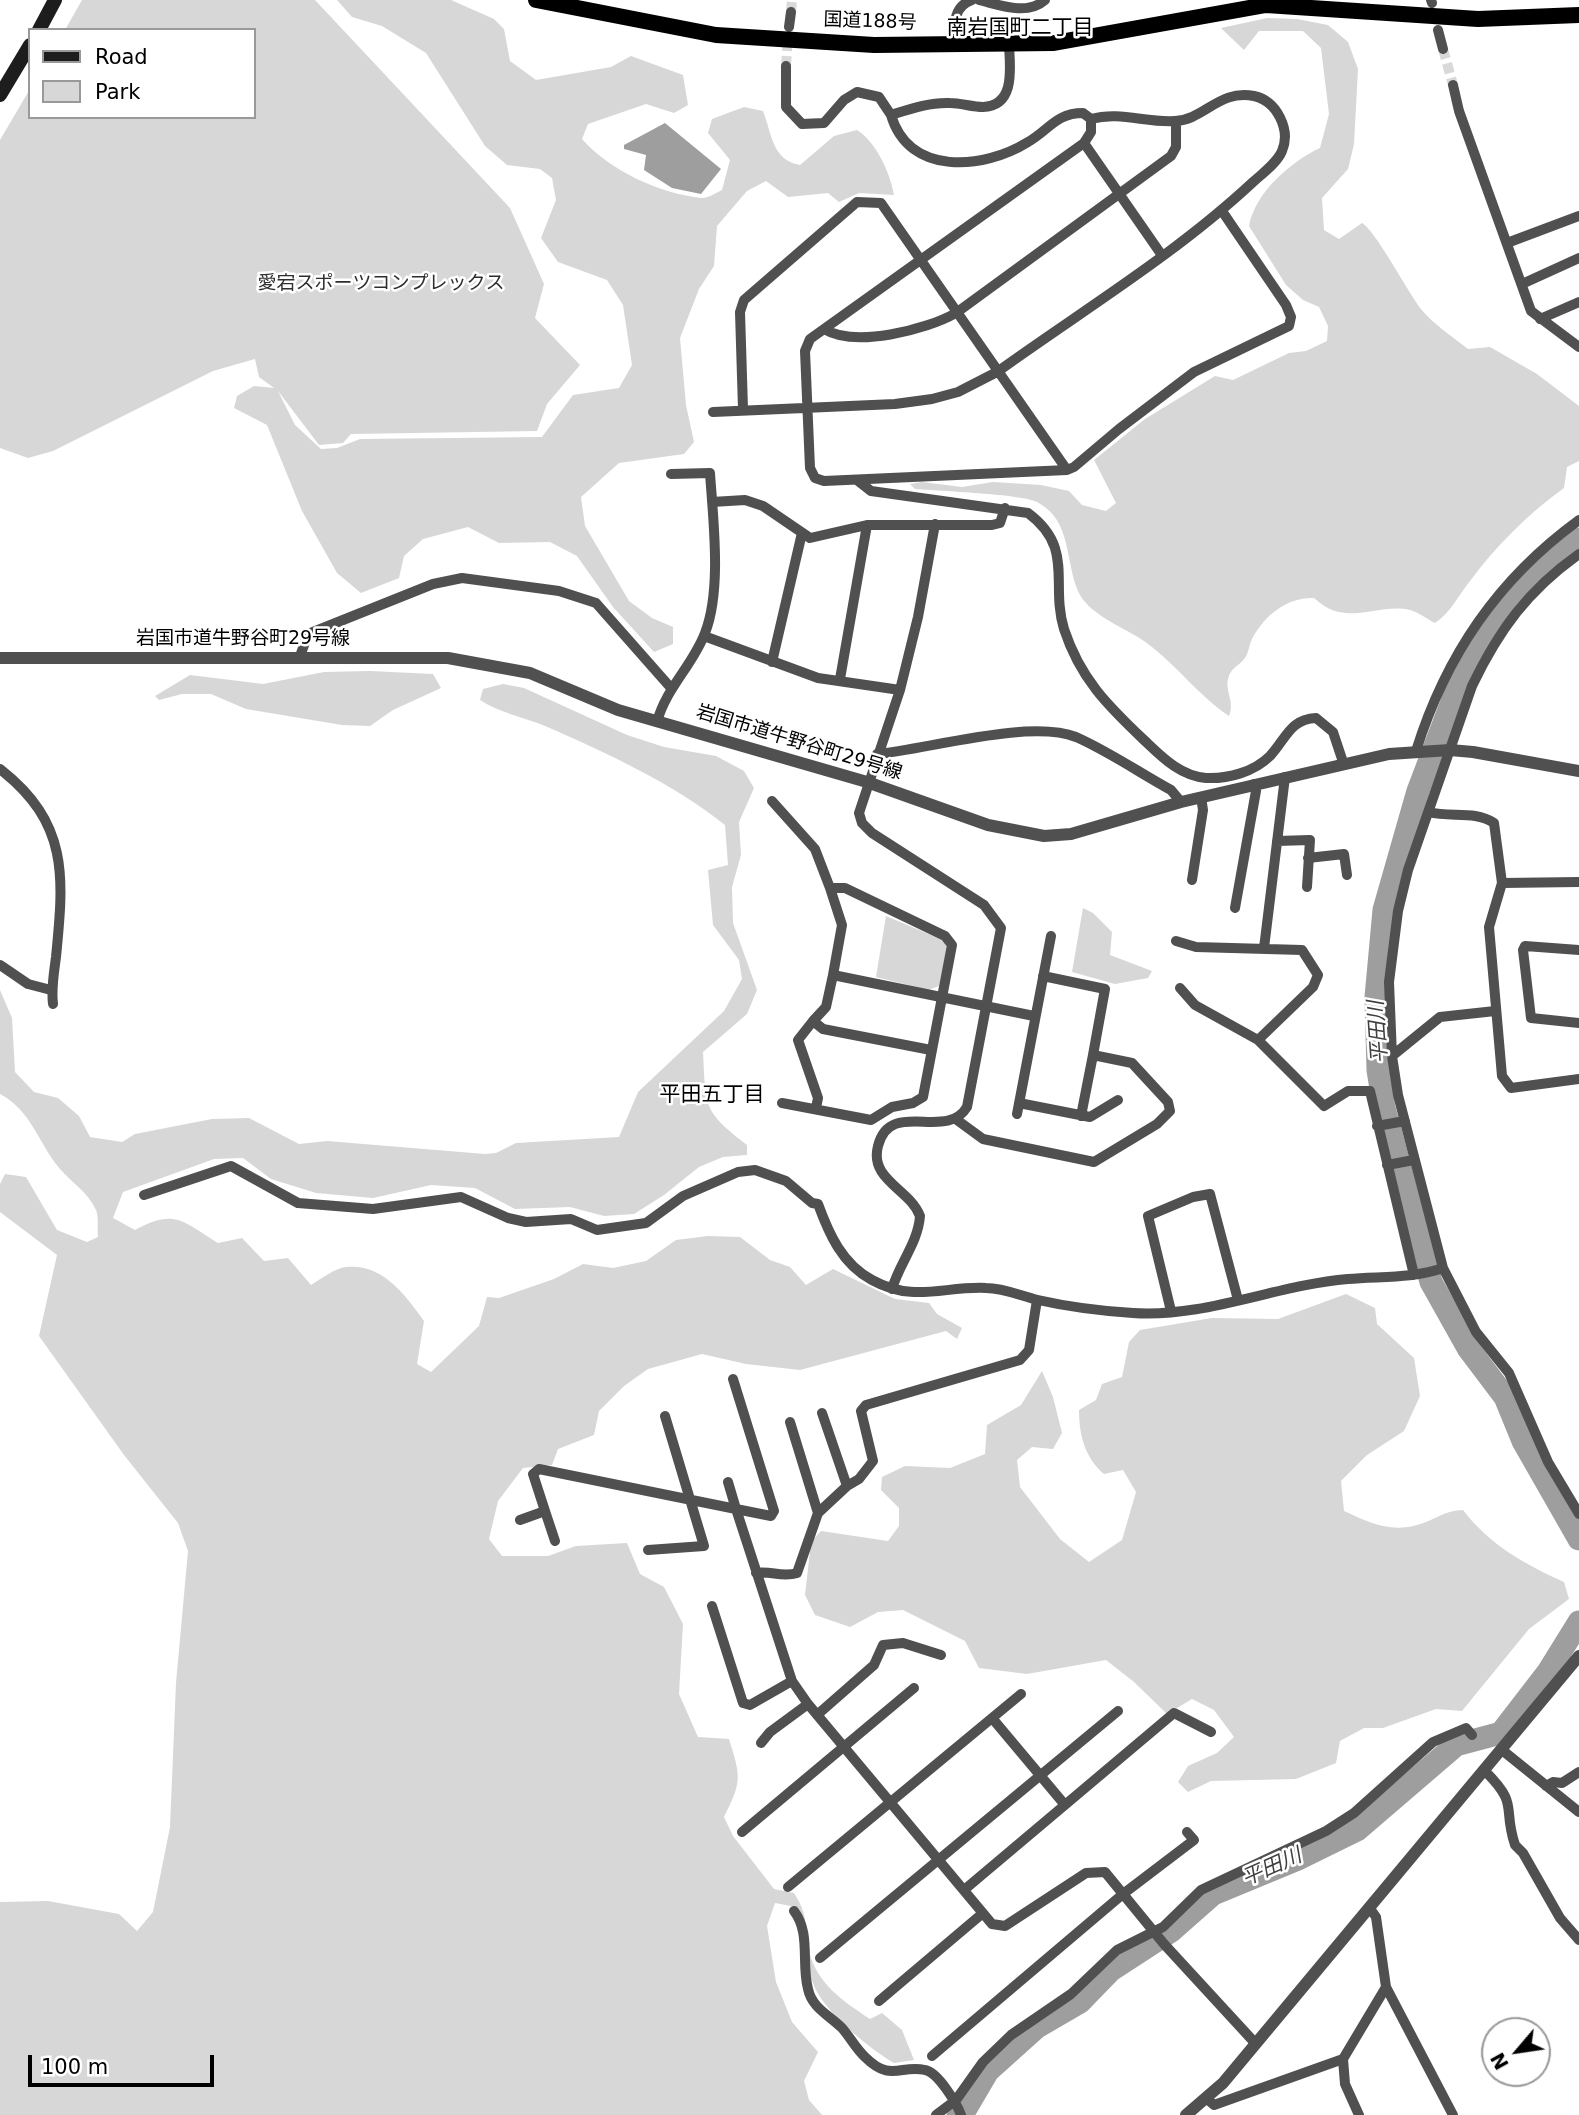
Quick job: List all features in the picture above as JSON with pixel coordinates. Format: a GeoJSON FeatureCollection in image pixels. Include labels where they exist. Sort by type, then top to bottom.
{"type":"FeatureCollection","features":[{"type":"Feature","properties":{"kind":"highway","name":"国道188号"},"geometry":{"type":"LineString","coordinates":[[536,0],[716,35],[874,45],[1054,43],[1266,5],[1478,19],[1579,15]]}},
{"type":"Feature","properties":{"kind":"main road"},"geometry":{"type":"LineString","coordinates":[[39,28],[55,0]]}},
{"type":"Feature","properties":{"kind":"main road"},"geometry":{"type":"LineString","coordinates":[[0,95],[28,48]]}},
{"type":"Feature","properties":{"kind":"street"},"geometry":{"type":"LineString","coordinates":[[955,46],[956,13],[960,6],[971,0]]}},
{"type":"Feature","properties":{"kind":"street"},"geometry":{"type":"LineString","coordinates":[[979,0],[1020,9],[1039,5],[1045,0]]}},
{"type":"Feature","properties":{"kind":"street"},"geometry":{"type":"LineString","coordinates":[[789,27],[790,12]]}},
{"type":"Feature","properties":{"kind":"street"},"geometry":{"type":"LineString","coordinates":[[1438,30],[1443,48]]}},
{"type":"Feature","properties":{"kind":"street"},"geometry":{"type":"LineString","coordinates":[[891,115],[933,104],[992,106],[1009,88],[1009,45]]}},
{"type":"Feature","properties":{"kind":"street"},"geometry":{"type":"LineString","coordinates":[[786,66],[786,107],[802,124],[824,123],[844,100],[857,92],[879,97],[906,143],[920,155],[936,162],[952,163],[1013,149],[1027,143],[1059,116],[1083,113],[1091,119]]}},
{"type":"Feature","properties":{"kind":"street"},"geometry":{"type":"LineString","coordinates":[[1452,85],[1531,311],[1579,347]]}},
{"type":"Feature","properties":{"kind":"street"},"geometry":{"type":"LineString","coordinates":[[713,412],[895,404],[958,392],[997,372],[1223,211],[1282,152],[1286,136],[1282,121],[1272,106],[1256,97],[1239,96],[1219,100],[1177,122],[1107,114],[1091,119]]}},
{"type":"Feature","properties":{"kind":"street"},"geometry":{"type":"LineString","coordinates":[[1091,119],[1091,132],[1084,143],[810,339],[805,351],[810,468],[815,478],[824,481],[1067,470],[1088,458],[1119,429],[1194,372],[1289,326],[1291,317],[1286,305],[1223,211]]}},
{"type":"Feature","properties":{"kind":"street"},"geometry":{"type":"LineString","coordinates":[[824,329],[835,336],[902,333],[922,329],[956,313],[1120,196],[1171,156],[1175,146],[1177,122]]}},
{"type":"Feature","properties":{"kind":"street"},"geometry":{"type":"LineString","coordinates":[[1084,143],[1161,254]]}},
{"type":"Feature","properties":{"kind":"street"},"geometry":{"type":"LineString","coordinates":[[743,409],[740,312],[744,300],[858,202],[881,203],[1067,470]]}},
{"type":"Feature","properties":{"kind":"street"},"geometry":{"type":"LineString","coordinates":[[1507,243],[1579,216]]}},
{"type":"Feature","properties":{"kind":"street"},"geometry":{"type":"LineString","coordinates":[[1522,284],[1579,258]]}},
{"type":"Feature","properties":{"kind":"street"},"geometry":{"type":"LineString","coordinates":[[1540,319],[1579,302]]}},
{"type":"Feature","properties":{"kind":"street"},"geometry":{"type":"LineString","coordinates":[[657,722],[671,688],[704,636],[713,598],[710,473],[671,474]]}},
{"type":"Feature","properties":{"kind":"street"},"geometry":{"type":"LineString","coordinates":[[856,479],[871,491],[1027,513],[1045,526],[1060,569],[1064,628],[1090,683],[1100,698],[1168,763],[1189,774],[1206,778],[1240,773],[1268,758],[1294,724],[1317,718],[1334,732],[1343,762]]}},
{"type":"Feature","properties":{"kind":"street"},"geometry":{"type":"LineString","coordinates":[[712,502],[745,500],[763,506],[810,538],[867,525],[992,526],[1000,523],[1005,508]]}},
{"type":"Feature","properties":{"kind":"street"},"geometry":{"type":"LineString","coordinates":[[1417,751],[1443,684],[1464,641],[1486,609],[1521,568],[1579,520]]}},
{"type":"Feature","properties":{"kind":"street"},"geometry":{"type":"LineString","coordinates":[[892,1289],[898,1268],[915,1238],[919,1216],[908,1196],[882,1175],[877,1159],[879,1140],[903,1121],[948,1124],[957,1119],[967,1107],[1000,938],[996,917],[984,905],[862,823],[860,803],[900,690],[918,617],[935,524]]}},
{"type":"Feature","properties":{"kind":"street"},"geometry":{"type":"LineString","coordinates":[[840,680],[867,525]]}},
{"type":"Feature","properties":{"kind":"street"},"geometry":{"type":"LineString","coordinates":[[772,662],[802,533]]}},
{"type":"Feature","properties":{"kind":"street"},"geometry":{"type":"LineString","coordinates":[[1579,554],[1522,602],[1476,677],[1447,750],[1408,870],[1398,911],[1389,982],[1392,1056],[1402,1121],[1438,1270],[1476,1332],[1509,1373],[1548,1461],[1579,1514]]}},
{"type":"Feature","properties":{"kind":"street"},"geometry":{"type":"LineString","coordinates":[[299,659],[308,634],[433,584],[462,579],[559,591],[596,603],[671,688]]}},
{"type":"Feature","properties":{"kind":"street"},"geometry":{"type":"LineString","coordinates":[[704,636],[818,678],[900,690]]}},
{"type":"Feature","properties":{"kind":"street","name":"岩国市道牛野谷町29号線"},"geometry":{"type":"LineString","coordinates":[[0,658],[448,658],[494,664],[530,673],[618,710],[867,782],[988,825],[1044,836],[1071,835],[1181,802],[1343,762],[1417,751],[1447,750],[1517,758],[1579,771]]}},
{"type":"Feature","properties":{"kind":"street"},"geometry":{"type":"LineString","coordinates":[[877,754],[1008,734],[1049,731],[1075,737],[1171,790],[1181,802]]}},
{"type":"Feature","properties":{"kind":"street"},"geometry":{"type":"LineString","coordinates":[[0,769],[37,803],[51,826],[57,847],[60,878],[51,990],[53,1004]]}},
{"type":"Feature","properties":{"kind":"street"},"geometry":{"type":"LineString","coordinates":[[1264,948],[1285,777]]}},
{"type":"Feature","properties":{"kind":"street"},"geometry":{"type":"LineString","coordinates":[[1235,908],[1256,791],[1254,784]]}},
{"type":"Feature","properties":{"kind":"street"},"geometry":{"type":"LineString","coordinates":[[1192,880],[1203,810],[1201,797]]}},
{"type":"Feature","properties":{"kind":"street"},"geometry":{"type":"LineString","coordinates":[[772,801],[815,849],[842,925],[826,1007],[798,1040],[818,1098],[816,1108]]}},
{"type":"Feature","properties":{"kind":"street"},"geometry":{"type":"LineString","coordinates":[[1429,812],[1440,815],[1482,816],[1494,823],[1502,883],[1489,927],[1502,1076],[1511,1088],[1579,1079]]}},
{"type":"Feature","properties":{"kind":"street"},"geometry":{"type":"LineString","coordinates":[[1278,841],[1310,840],[1307,887]]}},
{"type":"Feature","properties":{"kind":"street"},"geometry":{"type":"LineString","coordinates":[[1308,859],[1344,854],[1347,875]]}},
{"type":"Feature","properties":{"kind":"street"},"geometry":{"type":"LineString","coordinates":[[1502,883],[1579,882]]}},
{"type":"Feature","properties":{"kind":"street"},"geometry":{"type":"LineString","coordinates":[[782,1103],[871,1120],[892,1107],[914,1103],[923,1097],[952,945],[945,936],[845,888],[830,888]]}},
{"type":"Feature","properties":{"kind":"street"},"geometry":{"type":"LineString","coordinates":[[1017,1114],[1051,936]]}},
{"type":"Feature","properties":{"kind":"street"},"geometry":{"type":"LineString","coordinates":[[1176,941],[1196,947],[1302,950],[1318,975],[1312,987],[1258,1040]]}},
{"type":"Feature","properties":{"kind":"street"},"geometry":{"type":"LineString","coordinates":[[1579,950],[1525,946],[1523,950],[1531,1018],[1579,1023]]}},
{"type":"Feature","properties":{"kind":"street"},"geometry":{"type":"LineString","coordinates":[[0,965],[28,984],[51,990]]}},
{"type":"Feature","properties":{"kind":"street"},"geometry":{"type":"LineString","coordinates":[[832,975],[1034,1016]]}},
{"type":"Feature","properties":{"kind":"street"},"geometry":{"type":"LineString","coordinates":[[1043,976],[1105,989],[1081,1116]]}},
{"type":"Feature","properties":{"kind":"street"},"geometry":{"type":"LineString","coordinates":[[1180,988],[1195,1006],[1258,1040],[1324,1106],[1348,1091],[1370,1090],[1417,1275]]}},
{"type":"Feature","properties":{"kind":"street"},"geometry":{"type":"LineString","coordinates":[[1392,1056],[1440,1017],[1495,1012]]}},
{"type":"Feature","properties":{"kind":"street"},"geometry":{"type":"LineString","coordinates":[[813,1021],[823,1029],[931,1050]]}},
{"type":"Feature","properties":{"kind":"street"},"geometry":{"type":"LineString","coordinates":[[957,1119],[983,1139],[1094,1162],[1102,1160],[1157,1124],[1170,1111],[1168,1102],[1132,1063],[1093,1055]]}},
{"type":"Feature","properties":{"kind":"street"},"geometry":{"type":"LineString","coordinates":[[1019,1103],[1090,1117],[1118,1100]]}},
{"type":"Feature","properties":{"kind":"street"},"geometry":{"type":"LineString","coordinates":[[1379,1126],[1402,1121]]}},
{"type":"Feature","properties":{"kind":"street"},"geometry":{"type":"LineString","coordinates":[[1388,1165],[1411,1161]]}},
{"type":"Feature","properties":{"kind":"street"},"geometry":{"type":"LineString","coordinates":[[144,1195],[231,1166],[284,1198],[322,1207],[373,1209],[461,1197],[508,1218],[526,1222],[571,1219],[597,1230],[646,1223],[683,1196],[738,1172],[755,1170],[786,1181],[812,1203],[818,1204],[835,1244],[846,1259],[870,1280],[892,1289],[924,1294],[985,1287],[1078,1308],[1136,1313],[1171,1311],[1348,1279],[1417,1275],[1438,1270]]}},
{"type":"Feature","properties":{"kind":"street"},"geometry":{"type":"LineString","coordinates":[[1171,1311],[1148,1216],[1193,1197],[1210,1194],[1238,1300]]}},
{"type":"Feature","properties":{"kind":"street"},"geometry":{"type":"LineString","coordinates":[[756,1573],[765,1571],[787,1576],[797,1573],[818,1513],[847,1486],[859,1479],[873,1461],[861,1410],[866,1405],[1020,1360],[1029,1350],[1037,1300]]}},
{"type":"Feature","properties":{"kind":"street"},"geometry":{"type":"LineString","coordinates":[[555,1541],[533,1474],[539,1469],[771,1516],[774,1511],[733,1380]]}},
{"type":"Feature","properties":{"kind":"street"},"geometry":{"type":"LineString","coordinates":[[822,1413],[847,1486]]}},
{"type":"Feature","properties":{"kind":"street"},"geometry":{"type":"LineString","coordinates":[[648,1550],[704,1546],[665,1416]]}},
{"type":"Feature","properties":{"kind":"street"},"geometry":{"type":"LineString","coordinates":[[790,1422],[818,1513]]}},
{"type":"Feature","properties":{"kind":"street"},"geometry":{"type":"LineString","coordinates":[[728,1482],[792,1681],[817,1715],[992,1924],[1005,1926],[1086,1873],[1105,1872],[1158,1937],[1256,2044]]}},
{"type":"Feature","properties":{"kind":"street"},"geometry":{"type":"LineString","coordinates":[[520,1520],[545,1511]]}},
{"type":"Feature","properties":{"kind":"street"},"geometry":{"type":"LineString","coordinates":[[712,1606],[743,1703],[750,1704],[792,1681]]}},
{"type":"Feature","properties":{"kind":"street"},"geometry":{"type":"LineString","coordinates":[[817,1715],[874,1665],[883,1645],[903,1643],[941,1655]]}},
{"type":"Feature","properties":{"kind":"street"},"geometry":{"type":"LineString","coordinates":[[1186,2115],[1207,2099],[1256,2044],[1579,1656]]}},
{"type":"Feature","properties":{"kind":"street"},"geometry":{"type":"LineString","coordinates":[[741,1832],[914,1688]]}},
{"type":"Feature","properties":{"kind":"street"},"geometry":{"type":"LineString","coordinates":[[788,1888],[1021,1694]]}},
{"type":"Feature","properties":{"kind":"street"},"geometry":{"type":"LineString","coordinates":[[761,1744],[770,1732],[808,1704]]}},
{"type":"Feature","properties":{"kind":"street"},"geometry":{"type":"LineString","coordinates":[[820,1958],[1118,1711]]}},
{"type":"Feature","properties":{"kind":"street"},"geometry":{"type":"LineString","coordinates":[[964,1890],[1174,1713],[1211,1732]]}},
{"type":"Feature","properties":{"kind":"street"},"geometry":{"type":"LineString","coordinates":[[992,1718],[1065,1805]]}},
{"type":"Feature","properties":{"kind":"street"},"geometry":{"type":"LineString","coordinates":[[936,2115],[958,2107],[983,2062],[1011,2035],[1070,1994],[1117,1950],[1158,1937],[1201,1891],[1326,1832],[1354,1813],[1433,1742],[1466,1728],[1472,1735]]}},
{"type":"Feature","properties":{"kind":"street"},"geometry":{"type":"LineString","coordinates":[[1502,1750],[1579,1812]]}},
{"type":"Feature","properties":{"kind":"street"},"geometry":{"type":"LineString","coordinates":[[1485,1771],[1503,1790],[1510,1804],[1515,1845],[1523,1853],[1560,1918],[1579,1940]]}},
{"type":"Feature","properties":{"kind":"street"},"geometry":{"type":"LineString","coordinates":[[1546,1786],[1553,1782],[1562,1783],[1579,1772]]}},
{"type":"Feature","properties":{"kind":"street"},"geometry":{"type":"LineString","coordinates":[[932,2056],[1123,1894],[1194,1840],[1187,1832]]}},
{"type":"Feature","properties":{"kind":"street"},"geometry":{"type":"LineString","coordinates":[[1369,1907],[1376,1917],[1386,1987],[1453,2115]]}},
{"type":"Feature","properties":{"kind":"street"},"geometry":{"type":"LineString","coordinates":[[794,1911],[803,1929],[808,1989],[822,2014],[843,2030],[876,2066],[889,2072],[925,2070],[958,2107]]}},
{"type":"Feature","properties":{"kind":"street"},"geometry":{"type":"LineString","coordinates":[[879,2001],[984,1913]]}},
{"type":"Feature","properties":{"kind":"street"},"geometry":{"type":"LineString","coordinates":[[1359,2115],[1345,2084],[1343,2059],[1386,1987]]}},
{"type":"Feature","properties":{"kind":"street"},"geometry":{"type":"LineString","coordinates":[[1207,2099],[1214,2105],[1343,2059]]}},
{"type":"Feature","properties":{"kind":"green space","name":"愛宕スポーツコンプレックス"},"geometry":{"type":"Polygon","coordinates":[[[82,0],[315,0],[510,208],[544,284],[535,318],[580,365],[547,404],[537,431],[351,434],[343,443],[319,445],[278,391],[295,425],[321,449],[337,448],[360,439],[542,437],[573,395],[619,388],[632,365],[623,305],[607,280],[558,262],[541,238],[556,200],[552,178],[540,169],[507,165],[485,146],[426,53],[382,26],[352,17],[337,0],[451,0],[494,19],[504,29],[510,61],[536,80],[611,67],[631,56],[683,75],[688,105],[674,113],[646,104],[588,124],[582,139],[606,161],[636,179],[686,196],[702,198],[722,190],[730,160],[708,133],[712,119],[744,107],[763,111],[778,152],[784,158],[800,165],[834,136],[857,130],[864,135],[886,167],[894,195],[859,193],[839,202],[828,193],[788,197],[766,181],[747,191],[717,226],[714,266],[699,289],[680,338],[686,405],[694,442],[684,454],[619,463],[581,497],[585,526],[629,601],[652,618],[673,627],[673,644],[654,652],[613,607],[577,556],[550,542],[499,543],[468,527],[423,539],[404,556],[399,578],[361,593],[337,573],[302,511],[267,425],[234,408],[237,396],[254,386],[274,388],[259,377],[255,359],[213,371],[53,451],[28,458],[0,448],[0,140],[28,92],[28,119],[256,119],[256,28],[66,28],[82,0]]]}},
{"type":"Feature","properties":{"kind":"green space"},"geometry":{"type":"Polygon","coordinates":[[[1267,18],[1297,19],[1328,25],[1348,42],[1358,69],[1354,144],[1348,169],[1322,198],[1324,230],[1339,239],[1362,223],[1375,237],[1421,309],[1437,325],[1468,349],[1490,347],[1537,374],[1579,406],[1579,461],[1567,467],[1564,488],[1502,543],[1450,609],[1435,623],[1413,611],[1398,608],[1362,613],[1338,612],[1314,598],[1295,600],[1279,608],[1258,629],[1245,658],[1229,675],[1229,716],[1153,648],[1089,606],[1078,591],[1062,530],[1048,510],[1037,502],[998,495],[915,489],[910,484],[922,482],[962,487],[993,482],[1041,485],[1069,491],[1082,505],[1106,511],[1116,503],[1094,460],[1145,419],[1215,376],[1233,380],[1289,353],[1306,351],[1327,341],[1328,326],[1319,307],[1303,300],[1286,285],[1249,226],[1258,202],[1276,180],[1297,161],[1320,148],[1329,114],[1321,48],[1303,31],[1259,31],[1244,50],[1221,28],[1267,18]]]}},
{"type":"Feature","properties":{"kind":"green space"},"geometry":{"type":"Polygon","coordinates":[[[324,672],[433,674],[441,688],[393,710],[370,726],[342,725],[246,709],[211,694],[182,694],[159,700],[155,696],[190,675],[263,684],[324,672]]]}},
{"type":"Feature","properties":{"kind":"green space"},"geometry":{"type":"Polygon","coordinates":[[[503,684],[524,688],[627,735],[664,747],[716,756],[744,771],[754,788],[739,822],[741,855],[732,887],[733,923],[757,990],[747,1014],[703,1052],[709,1106],[714,1115],[747,1145],[747,1155],[723,1157],[699,1167],[664,1195],[634,1214],[604,1216],[570,1207],[515,1209],[475,1188],[431,1185],[373,1198],[316,1193],[271,1179],[243,1158],[214,1159],[123,1192],[113,1218],[135,1230],[159,1220],[178,1220],[218,1243],[242,1238],[264,1261],[288,1258],[311,1285],[346,1267],[371,1270],[391,1282],[424,1321],[417,1364],[431,1372],[479,1326],[487,1297],[499,1298],[554,1279],[583,1264],[613,1268],[646,1261],[676,1240],[708,1236],[740,1237],[770,1260],[790,1267],[806,1285],[833,1269],[895,1299],[929,1303],[937,1314],[962,1328],[957,1339],[946,1331],[800,1370],[746,1364],[702,1354],[648,1369],[624,1386],[599,1411],[594,1435],[558,1449],[552,1465],[523,1468],[498,1501],[489,1539],[502,1556],[548,1556],[576,1546],[627,1543],[640,1574],[664,1587],[683,1624],[679,1694],[698,1737],[729,1739],[733,1752],[737,1787],[724,1817],[733,1836],[774,1889],[794,1893],[804,1915],[813,1963],[832,1991],[870,2019],[882,2013],[902,2030],[914,2060],[894,2063],[861,2040],[829,2008],[811,1979],[796,1907],[775,1903],[767,1926],[776,1982],[792,2022],[818,2052],[804,2081],[809,2100],[822,2115],[0,2115],[0,1902],[48,1901],[119,1914],[137,1931],[153,1912],[170,1827],[176,1683],[188,1551],[178,1523],[124,1455],[39,1336],[57,1255],[0,1212],[0,1184],[5,1174],[26,1177],[57,1230],[87,1242],[98,1237],[97,1216],[89,1198],[52,1159],[20,1109],[0,1094],[0,990],[12,1018],[15,1072],[34,1092],[58,1098],[79,1116],[90,1137],[122,1142],[135,1134],[212,1119],[249,1118],[299,1144],[327,1141],[485,1154],[496,1153],[516,1143],[619,1137],[638,1092],[724,1011],[742,979],[739,960],[713,925],[708,870],[728,865],[725,825],[683,796],[615,758],[480,700],[483,689],[503,684]]]}},
{"type":"Feature","properties":{"kind":"green space"},"geometry":{"type":"Polygon","coordinates":[[[1083,908],[1093,913],[1112,932],[1110,955],[1152,971],[1148,978],[1115,984],[1072,972],[1083,908]]]}},
{"type":"Feature","properties":{"kind":"green space"},"geometry":{"type":"Polygon","coordinates":[[[886,916],[943,940],[947,947],[939,986],[928,990],[876,977],[886,916]]]}},
{"type":"Feature","properties":{"kind":"green space"},"geometry":{"type":"Polygon","coordinates":[[[1346,1294],[1375,1308],[1377,1324],[1414,1358],[1420,1396],[1404,1431],[1367,1455],[1341,1481],[1344,1511],[1371,1522],[1398,1528],[1417,1525],[1450,1512],[1463,1510],[1496,1543],[1535,1568],[1564,1582],[1569,1599],[1529,1629],[1462,1711],[1436,1709],[1383,1728],[1364,1728],[1340,1741],[1336,1763],[1296,1779],[1211,1781],[1188,1792],[1178,1782],[1188,1766],[1217,1753],[1234,1737],[1214,1710],[1192,1699],[1167,1714],[1106,1660],[1027,1674],[979,1668],[965,1641],[903,1610],[878,1612],[850,1627],[815,1615],[805,1595],[811,1542],[821,1531],[888,1541],[899,1526],[899,1508],[881,1490],[882,1477],[905,1466],[950,1468],[985,1454],[987,1425],[1021,1405],[1042,1371],[1053,1397],[1062,1433],[1053,1449],[1032,1447],[1017,1460],[1020,1487],[1060,1539],[1089,1562],[1122,1540],[1136,1492],[1123,1470],[1104,1474],[1092,1461],[1082,1437],[1079,1410],[1096,1400],[1102,1384],[1122,1377],[1129,1342],[1140,1330],[1212,1318],[1278,1319],[1346,1294]]]}},
{"type":"Feature","properties":{"kind":"shaded area"},"geometry":{"type":"Polygon","coordinates":[[[665,123],[721,169],[701,194],[672,188],[644,170],[646,155],[624,149],[624,145],[665,123]]]}},
{"type":"Feature","properties":{"kind":"waterway","name":"平田川"},"geometry":{"type":"LineString","coordinates":[[1579,539],[1519,585],[1481,641],[1458,686],[1418,791],[1384,910],[1376,997],[1378,1070],[1384,1108],[1431,1282],[1468,1348],[1505,1397],[1523,1441],[1579,1539]]}},
{"type":"Feature","properties":{"kind":"waterway","name":"平田川"},"geometry":{"type":"LineString","coordinates":[[958,2115],[965,2110],[988,2071],[1037,2027],[1080,2002],[1111,1970],[1171,1931],[1213,1894],[1300,1858],[1357,1830],[1456,1745],[1501,1733],[1548,1672],[1579,1622]]}},
{"type":"Feature","properties":{"kind":"tunnel"},"geometry":{"type":"LineString","coordinates":[[791,12],[792,0]]}},
{"type":"Feature","properties":{"kind":"tunnel"},"geometry":{"type":"LineString","coordinates":[[786,66],[788,35]]}},
{"type":"Feature","properties":{"kind":"tunnel"},"geometry":{"type":"LineString","coordinates":[[1443,49],[1453,85]]}},
{"type":"Feature","properties":{"kind":"district","name":"南岩国町二丁目"},"geometry":{"type":"Point","coordinates":[1020,29]}},
{"type":"Feature","properties":{"kind":"district","name":"平田五丁目"},"geometry":{"type":"Point","coordinates":[712,1096]}}]}
